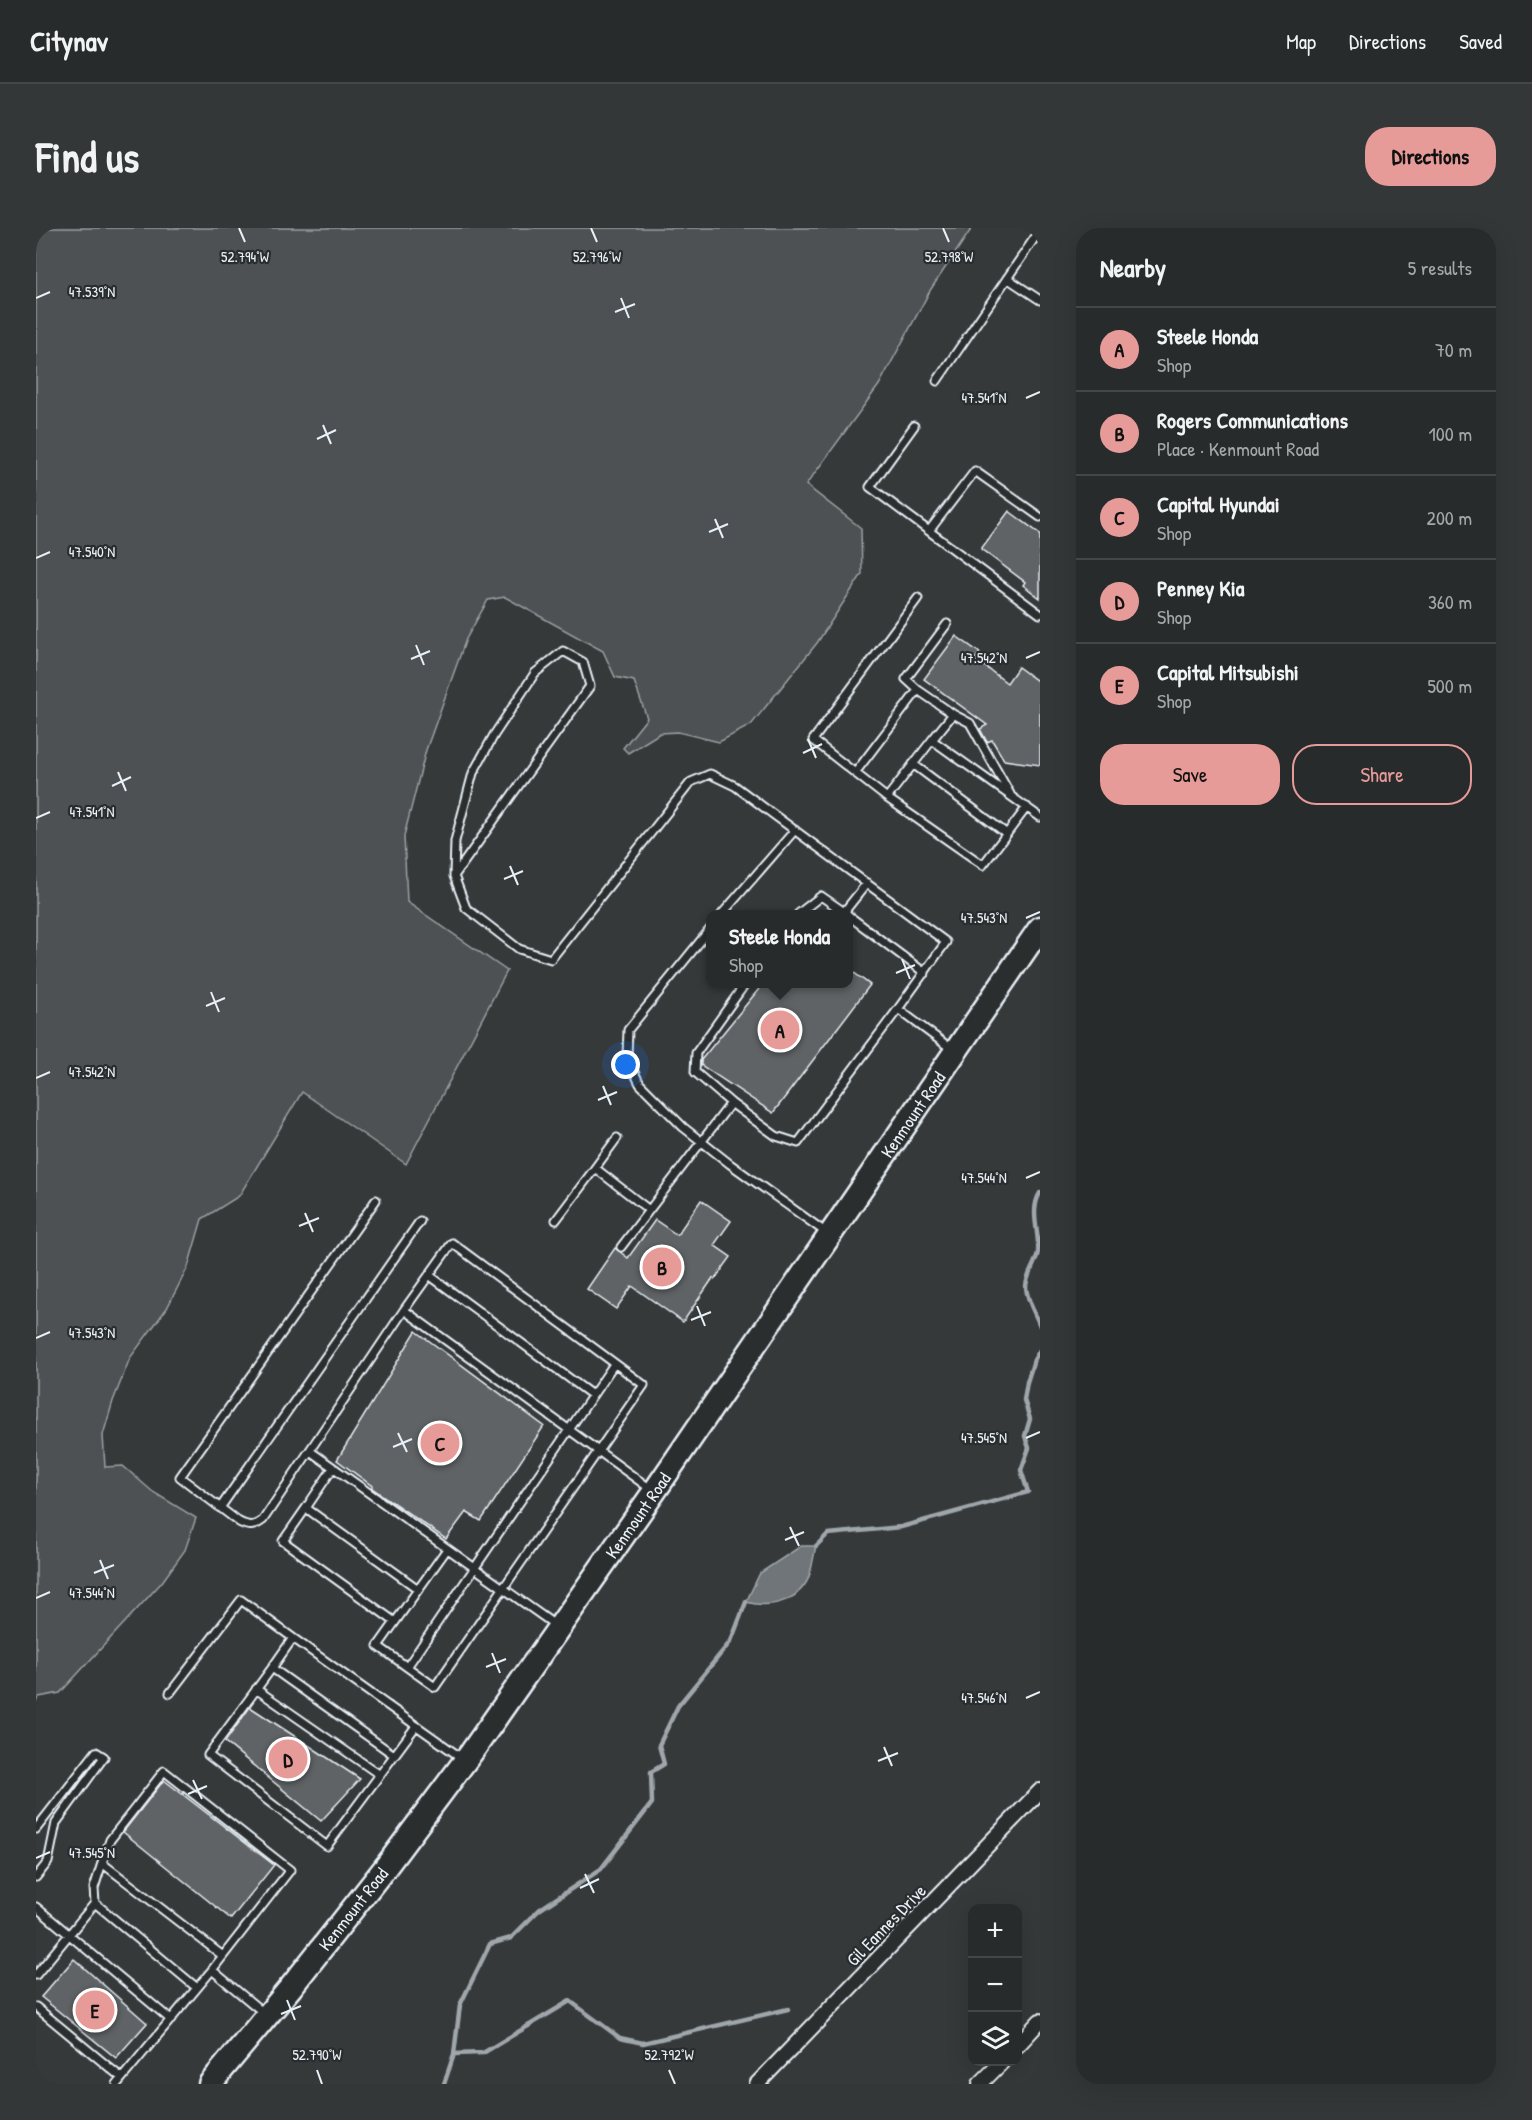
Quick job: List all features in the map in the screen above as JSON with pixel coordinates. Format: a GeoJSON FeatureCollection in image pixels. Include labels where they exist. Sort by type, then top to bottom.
{"type":"FeatureCollection","features":[{"type":"Feature","properties":{"kind":"main road","name":"Kenmount Road"},"geometry":{"type":"LineString","coordinates":[[210,2084],[388,1864],[465,1761],[654,1492],[1040,928]]}},
{"type":"Feature","properties":{"kind":"street","name":"Gil Eannes Drive"},"geometry":{"type":"LineString","coordinates":[[762,2082],[1040,1791]]}},
{"type":"Feature","properties":{"kind":"street"},"geometry":{"type":"LineString","coordinates":[[1022,2040],[1040,2021]]}},
{"type":"Feature","properties":{"kind":"street"},"geometry":{"type":"LineString","coordinates":[[980,2084],[997,2066]]}},
{"type":"Feature","properties":{"kind":"lane"},"geometry":{"type":"LineString","coordinates":[[937,381],[1040,230]]}},
{"type":"Feature","properties":{"kind":"lane"},"geometry":{"type":"LineString","coordinates":[[1007,278],[1040,300]]}},
{"type":"Feature","properties":{"kind":"lane"},"geometry":{"type":"LineString","coordinates":[[914,426],[870,487],[1040,614]]}},
{"type":"Feature","properties":{"kind":"lane"},"geometry":{"type":"LineString","coordinates":[[929,531],[975,471],[1040,517]]}},
{"type":"Feature","properties":{"kind":"lane"},"geometry":{"type":"LineString","coordinates":[[918,598],[813,740],[887,798],[983,864],[1027,807]]}},
{"type":"Feature","properties":{"kind":"lane"},"geometry":{"type":"LineString","coordinates":[[947,624],[906,679],[918,690],[970,723],[1011,796]]}},
{"type":"Feature","properties":{"kind":"lane"},"geometry":{"type":"LineString","coordinates":[[454,876],[590,686],[583,662],[563,651],[535,673],[494,735],[473,773],[455,841],[454,876],[466,908],[519,949],[551,959],[691,782],[710,774],[735,786],[946,942],[798,1143],[776,1136],[695,1072],[696,1053],[743,988]]}},
{"type":"Feature","properties":{"kind":"lane"},"geometry":{"type":"LineString","coordinates":[[855,773],[918,690]]}},
{"type":"Feature","properties":{"kind":"lane"},"geometry":{"type":"LineString","coordinates":[[887,798],[953,714]]}},
{"type":"Feature","properties":{"kind":"lane"},"geometry":{"type":"LineString","coordinates":[[932,740],[1040,817]]}},
{"type":"Feature","properties":{"kind":"lane"},"geometry":{"type":"LineString","coordinates":[[913,764],[1007,834]]}},
{"type":"Feature","properties":{"kind":"lane"},"geometry":{"type":"LineString","coordinates":[[726,910],[795,830]]}},
{"type":"Feature","properties":{"kind":"lane"},"geometry":{"type":"LineString","coordinates":[[850,910],[867,883]]}},
{"type":"Feature","properties":{"kind":"lane"},"geometry":{"type":"LineString","coordinates":[[804,910],[821,896],[841,910]]}},
{"type":"Feature","properties":{"kind":"lane"},"geometry":{"type":"LineString","coordinates":[[853,919],[925,973]]}},
{"type":"Feature","properties":{"kind":"lane"},"geometry":{"type":"LineString","coordinates":[[706,934],[628,1030],[627,1058],[640,1084],[683,1127],[830,1236]]}},
{"type":"Feature","properties":{"kind":"lane"},"geometry":{"type":"LineString","coordinates":[[898,1009],[955,1052]]}},
{"type":"Feature","properties":{"kind":"lane"},"geometry":{"type":"LineString","coordinates":[[621,1247],[731,1102]]}},
{"type":"Feature","properties":{"kind":"lane"},"geometry":{"type":"LineString","coordinates":[[556,1220],[616,1138]]}},
{"type":"Feature","properties":{"kind":"lane"},"geometry":{"type":"LineString","coordinates":[[594,1168],[649,1210]]}},
{"type":"Feature","properties":{"kind":"lane"},"geometry":{"type":"LineString","coordinates":[[376,1200],[180,1477],[246,1526],[256,1526],[263,1521],[404,1310],[452,1243],[644,1385],[435,1687],[378,1646],[447,1549]]}},
{"type":"Feature","properties":{"kind":"lane"},"geometry":{"type":"LineString","coordinates":[[220,1508],[420,1221]]}},
{"type":"Feature","properties":{"kind":"lane"},"geometry":{"type":"LineString","coordinates":[[429,1275],[592,1395]]}},
{"type":"Feature","properties":{"kind":"lane"},"geometry":{"type":"LineString","coordinates":[[404,1310],[654,1492]]}},
{"type":"Feature","properties":{"kind":"lane"},"geometry":{"type":"LineString","coordinates":[[407,1667],[473,1567],[614,1364]]}},
{"type":"Feature","properties":{"kind":"lane"},"geometry":{"type":"LineString","coordinates":[[310,1451],[559,1629]]}},
{"type":"Feature","properties":{"kind":"lane"},"geometry":{"type":"LineString","coordinates":[[333,1468],[283,1541],[395,1622]]}},
{"type":"Feature","properties":{"kind":"lane"},"geometry":{"type":"LineString","coordinates":[[306,1508],[418,1588]]}},
{"type":"Feature","properties":{"kind":"lane"},"geometry":{"type":"LineString","coordinates":[[170,1693],[241,1600],[465,1761]]}},
{"type":"Feature","properties":{"kind":"lane"},"geometry":{"type":"LineString","coordinates":[[293,1638],[208,1755],[327,1846],[416,1726]]}},
{"type":"Feature","properties":{"kind":"lane"},"geometry":{"type":"LineString","coordinates":[[272,1668],[394,1755]]}},
{"type":"Feature","properties":{"kind":"lane"},"geometry":{"type":"LineString","coordinates":[[256,1689],[380,1775]]}},
{"type":"Feature","properties":{"kind":"lane"},"geometry":{"type":"LineString","coordinates":[[36,1829],[96,1752],[104,1757],[56,1823],[48,1862],[36,1877]]}},
{"type":"Feature","properties":{"kind":"lane"},"geometry":{"type":"LineString","coordinates":[[36,1975],[94,1903],[94,1888],[110,1839],[164,1771],[290,1870],[212,1970],[120,2081],[36,2007]]}},
{"type":"Feature","properties":{"kind":"lane"},"geometry":{"type":"LineString","coordinates":[[102,1863],[223,1956]]}},
{"type":"Feature","properties":{"kind":"lane"},"geometry":{"type":"LineString","coordinates":[[94,1903],[197,1988]]}},
{"type":"Feature","properties":{"kind":"lane"},"geometry":{"type":"LineString","coordinates":[[36,1907],[171,2020]]}},
{"type":"Feature","properties":{"kind":"lane"},"geometry":{"type":"LineString","coordinates":[[212,1970],[267,2016]]}},
{"type":"Feature","properties":{"kind":"shaded area"},"geometry":{"type":"Polygon","coordinates":[[[36,228],[972,228],[931,289],[879,385],[806,485],[861,528],[862,574],[817,643],[751,725],[719,742],[678,732],[660,733],[628,753],[623,748],[647,718],[634,681],[615,677],[603,651],[505,597],[488,600],[466,639],[426,750],[404,836],[407,902],[507,971],[406,1164],[302,1092],[239,1196],[202,1219],[188,1267],[167,1308],[130,1358],[113,1401],[103,1435],[105,1467],[123,1466],[153,1492],[196,1518],[185,1550],[162,1582],[60,1693],[39,1697],[36,1701],[36,228]]]}},
{"type":"Feature","properties":{"kind":"shaded area"},"geometry":{"type":"Polygon","coordinates":[[[801,1546],[816,1546],[810,1575],[801,1590],[779,1603],[762,1605],[746,1602],[760,1573],[801,1546]]]}},
{"type":"Feature","properties":{"kind":"building"},"geometry":{"type":"Polygon","coordinates":[[[1009,511],[1040,534],[1040,598],[1023,585],[1025,582],[981,549],[1009,511]]]}},
{"type":"Feature","properties":{"kind":"building"},"geometry":{"type":"Polygon","coordinates":[[[956,636],[980,653],[975,659],[1007,683],[1018,667],[1040,683],[1040,765],[1004,760],[992,740],[987,742],[980,729],[987,725],[924,679],[956,636]]]}},
{"type":"Feature","properties":{"kind":"building"},"geometry":{"type":"Polygon","coordinates":[[[853,972],[870,985],[773,1113],[701,1065],[701,1060],[760,988],[853,988],[853,972]]]}},
{"type":"Feature","properties":{"kind":"building"},"geometry":{"type":"Polygon","coordinates":[[[701,1200],[731,1221],[714,1245],[731,1257],[715,1279],[713,1278],[683,1322],[632,1286],[616,1309],[587,1289],[615,1248],[628,1258],[655,1220],[677,1235],[701,1200]]]}},
{"type":"Feature","properties":{"kind":"building"},"geometry":{"type":"Polygon","coordinates":[[[416,1331],[544,1426],[481,1521],[466,1512],[446,1539],[372,1488],[337,1460],[416,1331]]]}},
{"type":"Feature","properties":{"kind":"building"},"geometry":{"type":"Polygon","coordinates":[[[250,1707],[360,1779],[321,1821],[225,1742],[250,1707]]]}},
{"type":"Feature","properties":{"kind":"building"},"geometry":{"type":"Polygon","coordinates":[[[164,1780],[274,1865],[231,1919],[123,1832],[164,1780]]]}},
{"type":"Feature","properties":{"kind":"building"},"geometry":{"type":"Polygon","coordinates":[[[74,1959],[147,2023],[116,2058],[41,1997],[74,1959]]]}},
{"type":"Feature","properties":{"kind":"waterway"},"geometry":{"type":"LineString","coordinates":[[1040,1193],[1035,1207],[1038,1252],[1026,1287],[1040,1326]]}},
{"type":"Feature","properties":{"kind":"waterway"},"geometry":{"type":"LineString","coordinates":[[816,1546],[828,1534],[901,1527],[1028,1492],[1021,1470],[1029,1448],[1025,1436],[1030,1419],[1024,1400],[1034,1360],[1040,1350]]}},
{"type":"Feature","properties":{"kind":"waterway"},"geometry":{"type":"LineString","coordinates":[[444,2084],[454,2054],[460,2005],[490,1944],[511,1938],[539,1910],[601,1869],[652,1803],[651,1772],[664,1764],[659,1745],[678,1706],[731,1641],[746,1602]]}},
{"type":"Feature","properties":{"kind":"waterway"},"geometry":{"type":"LineString","coordinates":[[454,2054],[483,2053],[570,2001],[620,2038],[643,2043],[788,2009]]}},
{"type":"Feature","properties":{"kind":"place","name":"Steele Honda"},"geometry":{"type":"Point","coordinates":[780,1030]}},
{"type":"Feature","properties":{"kind":"place","name":"Rogers Communications"},"geometry":{"type":"Point","coordinates":[662,1267]}},
{"type":"Feature","properties":{"kind":"place","name":"Capital Hyundai"},"geometry":{"type":"Point","coordinates":[440,1443]}},
{"type":"Feature","properties":{"kind":"place","name":"Penney Kia"},"geometry":{"type":"Point","coordinates":[288,1759]}},
{"type":"Feature","properties":{"kind":"place","name":"Capital Mitsubishi"},"geometry":{"type":"Point","coordinates":[95,2010]}}]}
